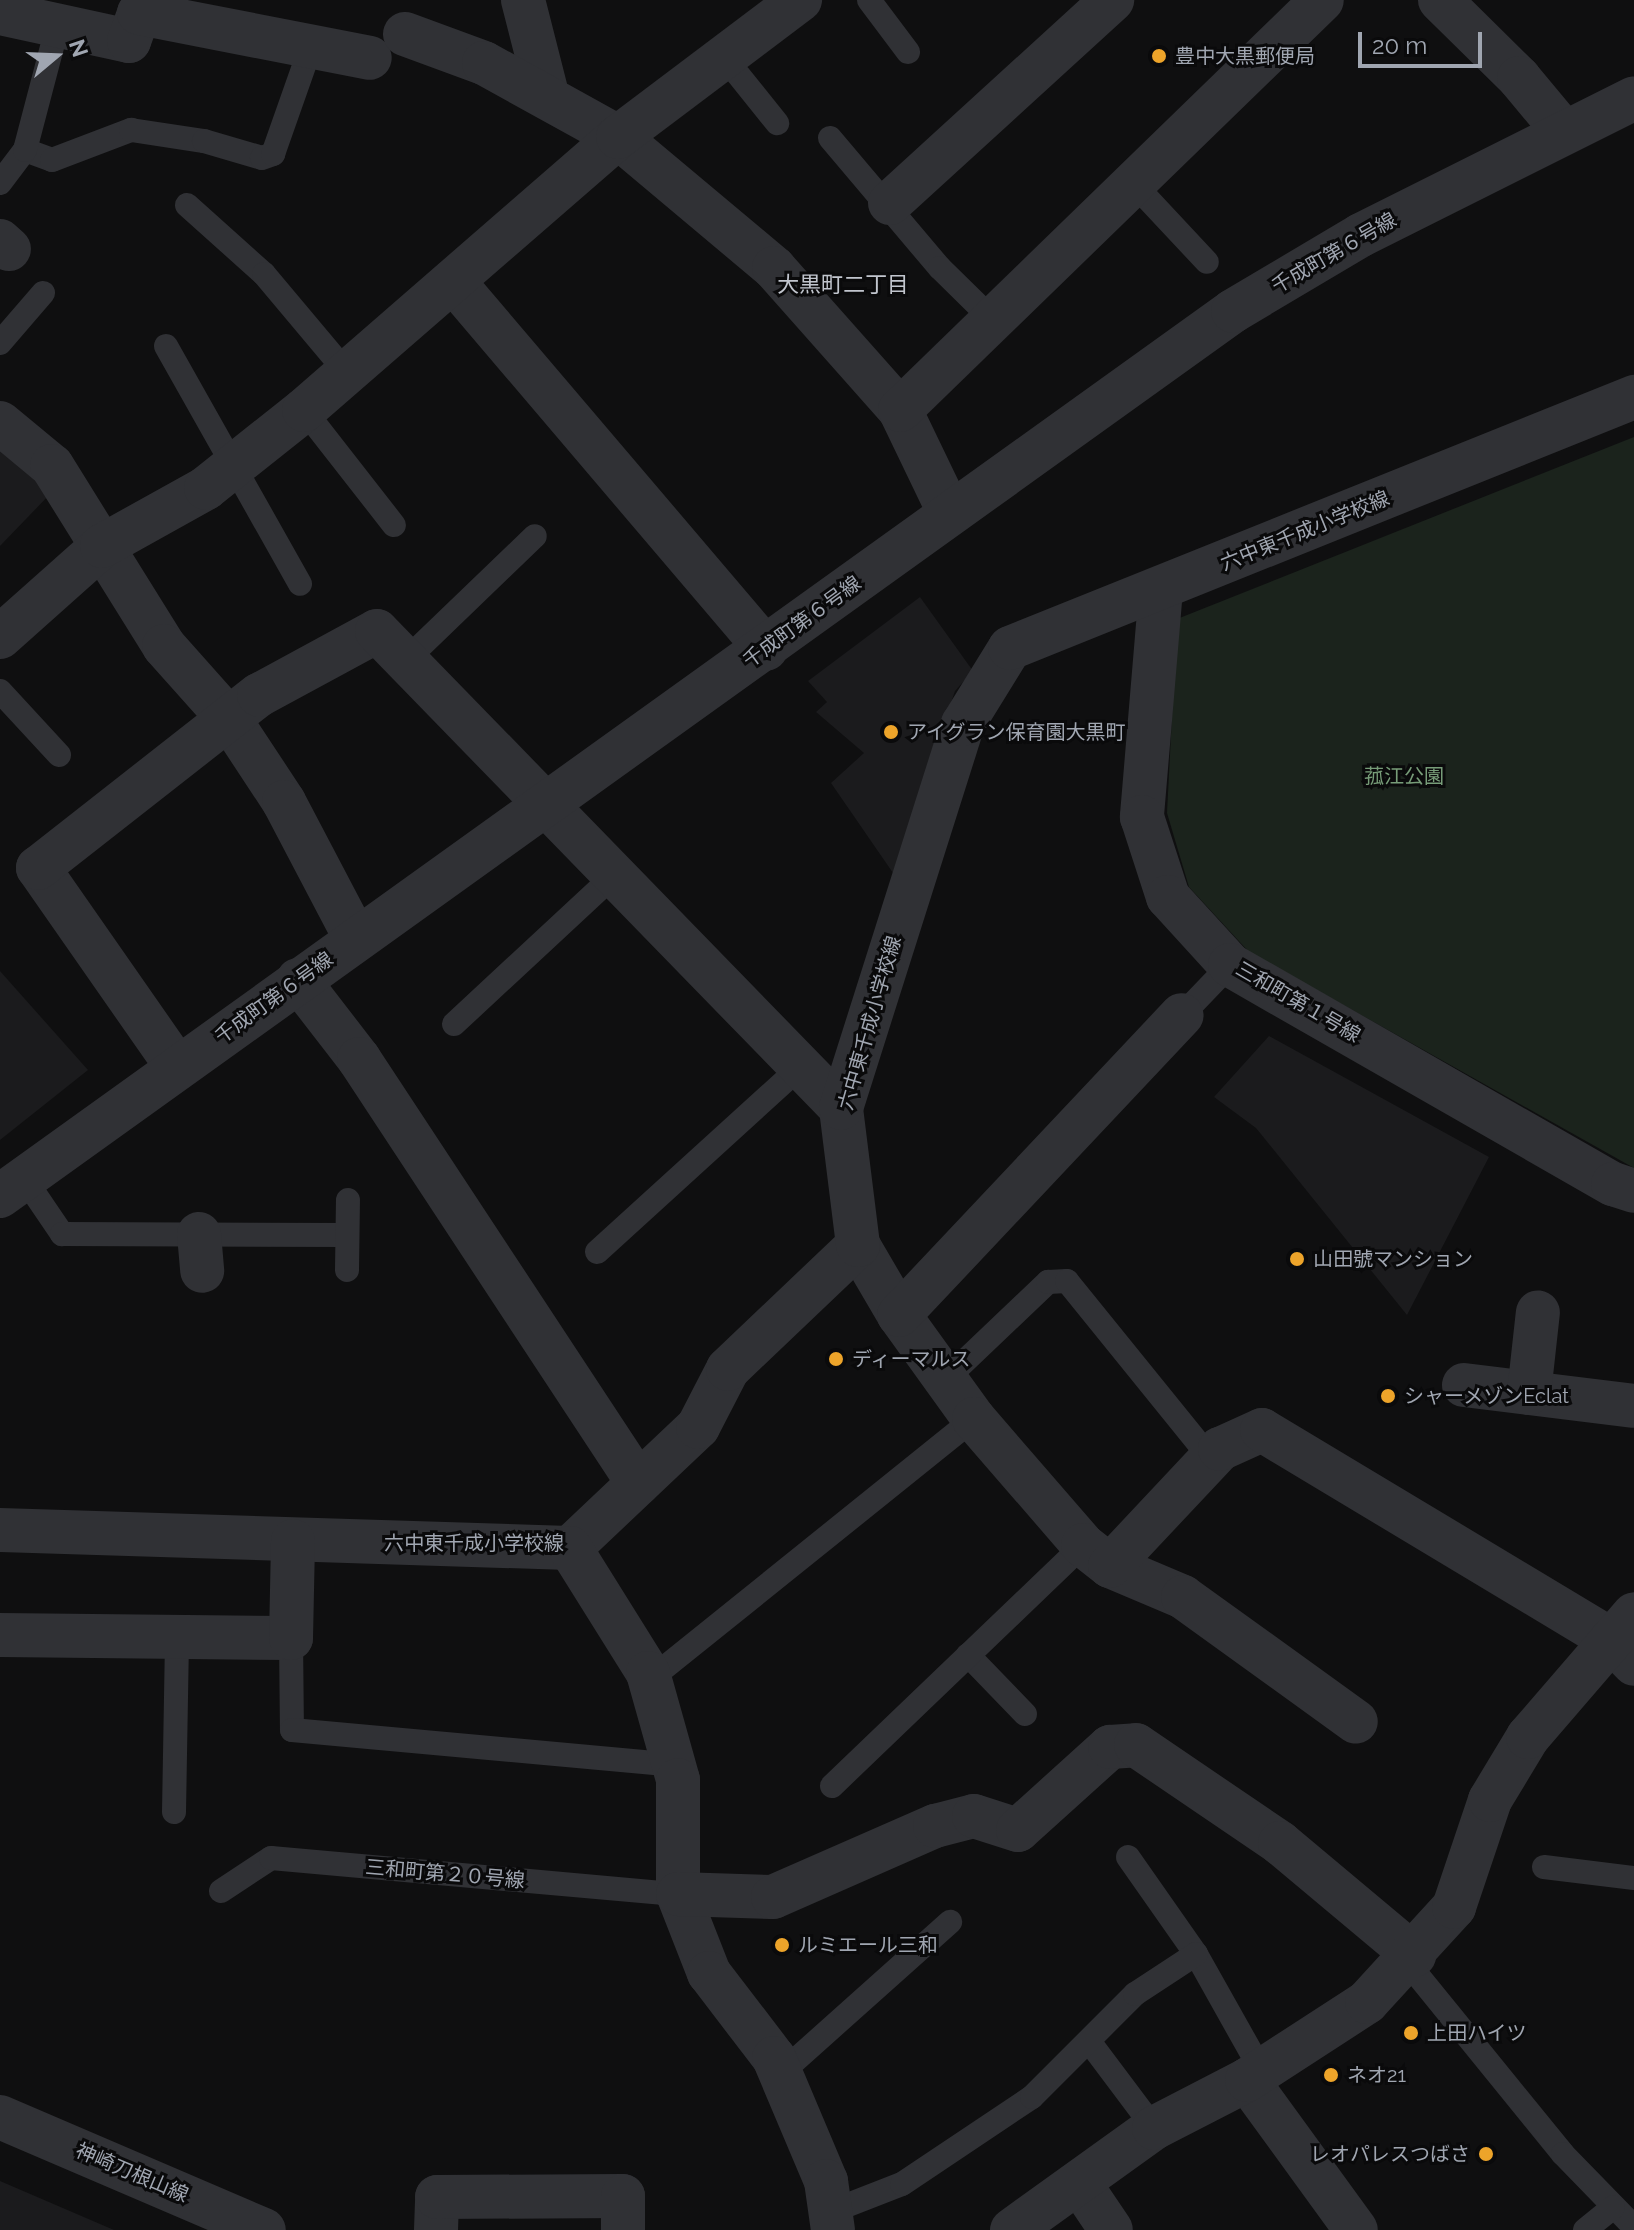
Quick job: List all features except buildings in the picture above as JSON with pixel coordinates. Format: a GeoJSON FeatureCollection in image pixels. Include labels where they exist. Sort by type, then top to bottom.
{"type":"FeatureCollection","features":[{"type":"Feature","properties":{"kind":"street"},"geometry":{"type":"LineString","coordinates":[[523,0],[548,98]]}},
{"type":"Feature","properties":{"kind":"street"},"geometry":{"type":"LineString","coordinates":[[0,637],[102,546],[206,488],[237,464],[304,410],[618,137],[800,0]]}},
{"type":"Feature","properties":{"kind":"street"},"geometry":{"type":"LineString","coordinates":[[890,203],[1112,0]]}},
{"type":"Feature","properties":{"kind":"street"},"geometry":{"type":"LineString","coordinates":[[900,410],[1322,0]]}},
{"type":"Feature","properties":{"kind":"street"},"geometry":{"type":"LineString","coordinates":[[1440,0],[1519,78],[1564,132]]}},
{"type":"Feature","properties":{"kind":"street"},"geometry":{"type":"LineString","coordinates":[[0,13],[57,28],[129,41],[139,13],[370,58]]}},
{"type":"Feature","properties":{"kind":"street"},"geometry":{"type":"LineString","coordinates":[[405,34],[484,63],[618,137],[774,268],[900,410],[950,514]]}},
{"type":"Feature","properties":{"kind":"street","name":"千成町第６号線"},"geometry":{"type":"LineString","coordinates":[[12,1187],[1233,311],[1361,235],[1634,98]]}},
{"type":"Feature","properties":{"kind":"street"},"geometry":{"type":"LineString","coordinates":[[453,281],[766,649]]}},
{"type":"Feature","properties":{"kind":"street","name":"六中東千成小学校線"},"geometry":{"type":"LineString","coordinates":[[0,1530],[570,1548],[698,1427],[728,1369],[858,1245],[841,1108],[963,724],[1010,648],[1634,397]]}},
{"type":"Feature","properties":{"kind":"street"},"geometry":{"type":"LineString","coordinates":[[0,423],[52,466],[164,646],[230,720],[284,802],[356,939]]}},
{"type":"Feature","properties":{"kind":"street","name":"三和町第１号線"},"geometry":{"type":"LineString","coordinates":[[1161,589],[1142,817],[1168,897],[1230,965],[1613,1184],[1634,1191]]}},
{"type":"Feature","properties":{"kind":"street"},"geometry":{"type":"LineString","coordinates":[[177,1067],[38,868],[259,695],[377,631],[612,877],[841,1108]]}},
{"type":"Feature","properties":{"kind":"street"},"geometry":{"type":"LineString","coordinates":[[298,980],[359,1059],[638,1483]]}},
{"type":"Feature","properties":{"kind":"street"},"geometry":{"type":"LineString","coordinates":[[899,1315],[1182,1015]]}},
{"type":"Feature","properties":{"kind":"street"},"geometry":{"type":"LineString","coordinates":[[858,1245],[899,1315],[974,1419],[1097,1555],[1183,1597],[1356,1722]]}},
{"type":"Feature","properties":{"kind":"street"},"geometry":{"type":"LineString","coordinates":[[1529,1393],[1538,1312]]}},
{"type":"Feature","properties":{"kind":"street"},"geometry":{"type":"LineString","coordinates":[[1464,1385],[1634,1406]]}},
{"type":"Feature","properties":{"kind":"street"},"geometry":{"type":"LineString","coordinates":[[1012,2230],[1154,2128],[1254,2075],[1367,2002],[1454,1907],[1490,1800],[1528,1737],[1626,1639],[1262,1430],[1220,1449],[1097,1555]]}},
{"type":"Feature","properties":{"kind":"street"},"geometry":{"type":"LineString","coordinates":[[0,1635],[177,1640],[291,1638],[293,1541]]}},
{"type":"Feature","properties":{"kind":"street"},"geometry":{"type":"LineString","coordinates":[[570,1548],[649,1680],[678,1780],[678,1894],[709,1973],[781,2073],[826,2181],[832,2221]]}},
{"type":"Feature","properties":{"kind":"street"},"geometry":{"type":"LineString","coordinates":[[678,1894],[773,1897],[935,1826],[974,1816],[1018,1830],[1110,1747],[1136,1745],[1280,1843],[1410,1958]]}},
{"type":"Feature","properties":{"kind":"street"},"geometry":{"type":"LineString","coordinates":[[1254,2075],[1356,2230]]}},
{"type":"Feature","properties":{"kind":"street","name":"神崎刀根山線"},"geometry":{"type":"LineString","coordinates":[[0,2117],[264,2230]]}},
{"type":"Feature","properties":{"kind":"street"},"geometry":{"type":"LineString","coordinates":[[1080,2184],[1111,2230]]}},
{"type":"Feature","properties":{"kind":"street"},"geometry":{"type":"LineString","coordinates":[[436,2230],[437,2197],[623,2196],[623,2230]]}},
{"type":"Feature","properties":{"kind":"lane"},"geometry":{"type":"LineString","coordinates":[[869,0],[908,52]]}},
{"type":"Feature","properties":{"kind":"lane"},"geometry":{"type":"LineString","coordinates":[[0,183],[25,150],[57,28]]}},
{"type":"Feature","properties":{"kind":"lane"},"geometry":{"type":"LineString","coordinates":[[25,150],[52,160],[131,130],[204,141],[262,158],[273,154],[311,46]]}},
{"type":"Feature","properties":{"kind":"lane"},"geometry":{"type":"LineString","coordinates":[[724,57],[777,123]]}},
{"type":"Feature","properties":{"kind":"lane"},"geometry":{"type":"LineString","coordinates":[[830,138],[890,203],[940,268],[993,320]]}},
{"type":"Feature","properties":{"kind":"lane"},"geometry":{"type":"LineString","coordinates":[[1133,183],[1207,262]]}},
{"type":"Feature","properties":{"kind":"lane"},"geometry":{"type":"LineString","coordinates":[[187,205],[264,274],[347,373]]}},
{"type":"Feature","properties":{"kind":"lane"},"geometry":{"type":"LineString","coordinates":[[0,343],[43,293]]}},
{"type":"Feature","properties":{"kind":"lane"},"geometry":{"type":"LineString","coordinates":[[166,346],[237,464],[300,584]]}},
{"type":"Feature","properties":{"kind":"lane"},"geometry":{"type":"LineString","coordinates":[[304,410],[394,525]]}},
{"type":"Feature","properties":{"kind":"lane"},"geometry":{"type":"LineString","coordinates":[[405,661],[535,536]]}},
{"type":"Feature","properties":{"kind":"lane"},"geometry":{"type":"LineString","coordinates":[[0,691],[59,755]]}},
{"type":"Feature","properties":{"kind":"lane"},"geometry":{"type":"LineString","coordinates":[[454,1024],[612,877]]}},
{"type":"Feature","properties":{"kind":"lane"},"geometry":{"type":"LineString","coordinates":[[1182,1015],[1230,965]]}},
{"type":"Feature","properties":{"kind":"lane"},"geometry":{"type":"LineString","coordinates":[[597,1252],[800,1067]]}},
{"type":"Feature","properties":{"kind":"lane"},"geometry":{"type":"LineString","coordinates":[[12,1187],[62,1234],[201,1253],[347,1235]]}},
{"type":"Feature","properties":{"kind":"lane"},"geometry":{"type":"LineString","coordinates":[[347,1270],[348,1200]]}},
{"type":"Feature","properties":{"kind":"lane"},"geometry":{"type":"LineString","coordinates":[[946,1379],[1048,1282],[1067,1281],[1211,1459]]}},
{"type":"Feature","properties":{"kind":"lane"},"geometry":{"type":"LineString","coordinates":[[649,1680],[974,1419]]}},
{"type":"Feature","properties":{"kind":"lane"},"geometry":{"type":"LineString","coordinates":[[832,1786],[968,1655],[1097,1555]]}},
{"type":"Feature","properties":{"kind":"lane"},"geometry":{"type":"LineString","coordinates":[[291,1638],[292,1730],[673,1765]]}},
{"type":"Feature","properties":{"kind":"lane"},"geometry":{"type":"LineString","coordinates":[[174,1812],[177,1640]]}},
{"type":"Feature","properties":{"kind":"lane"},"geometry":{"type":"LineString","coordinates":[[968,1655],[1025,1714]]}},
{"type":"Feature","properties":{"kind":"lane"},"geometry":{"type":"LineString","coordinates":[[1128,1857],[1196,1954],[1254,2075]]}},
{"type":"Feature","properties":{"kind":"lane","name":"三和町第２０号線"},"geometry":{"type":"LineString","coordinates":[[221,1891],[271,1858],[678,1894]]}},
{"type":"Feature","properties":{"kind":"lane"},"geometry":{"type":"LineString","coordinates":[[1544,1867],[1634,1878]]}},
{"type":"Feature","properties":{"kind":"lane"},"geometry":{"type":"LineString","coordinates":[[781,2073],[950,1922]]}},
{"type":"Feature","properties":{"kind":"lane"},"geometry":{"type":"LineString","coordinates":[[832,2221],[902,2184],[1032,2097],[1091,2044],[1135,1994],[1196,1954]]}},
{"type":"Feature","properties":{"kind":"lane"},"geometry":{"type":"LineString","coordinates":[[1410,1958],[1563,2154],[1634,2227]]}},
{"type":"Feature","properties":{"kind":"lane"},"geometry":{"type":"LineString","coordinates":[[1091,2044],[1154,2128]]}},
{"type":"Feature","properties":{"kind":"lane"},"geometry":{"type":"LineString","coordinates":[[1585,2230],[1613,2207]]}},
{"type":"Feature","properties":{"kind":"shaded area"},"geometry":{"type":"Polygon","coordinates":[[[0,441],[53,491],[0,546],[0,441]]]}},
{"type":"Feature","properties":{"kind":"shaded area","name":"アイグラン保育園大黒町"},"geometry":{"type":"Polygon","coordinates":[[[920,597],[973,671],[955,691],[893,873],[831,783],[864,753],[816,712],[827,702],[808,681],[920,597]]]}},
{"type":"Feature","properties":{"kind":"shaded area"},"geometry":{"type":"Polygon","coordinates":[[[0,971],[88,1070],[0,1140],[0,971]]]}},
{"type":"Feature","properties":{"kind":"shaded area"},"geometry":{"type":"Polygon","coordinates":[[[1269,1036],[1489,1157],[1407,1315],[1256,1128],[1214,1097],[1269,1036]]]}},
{"type":"Feature","properties":{"kind":"shaded area"},"geometry":{"type":"Polygon","coordinates":[[[0,2181],[114,2230],[0,2230],[0,2181]]]}},
{"type":"Feature","properties":{"kind":"green space","name":"菰江公園"},"geometry":{"type":"Polygon","coordinates":[[[1634,437],[1634,1168],[1249,952],[1189,887],[1167,813],[1177,619],[1634,437]]]}},
{"type":"Feature","properties":{"kind":"place","name":"豊中大黒郵便局"},"geometry":{"type":"Point","coordinates":[1159,56]}},
{"type":"Feature","properties":{"kind":"place","name":"アイグラン保育園大黒町"},"geometry":{"type":"Point","coordinates":[891,732]}},
{"type":"Feature","properties":{"kind":"place","name":"山田號マンション"},"geometry":{"type":"Point","coordinates":[1297,1259]}},
{"type":"Feature","properties":{"kind":"place","name":"ディーマルス"},"geometry":{"type":"Point","coordinates":[836,1359]}},
{"type":"Feature","properties":{"kind":"place","name":"シャーメゾンEclat"},"geometry":{"type":"Point","coordinates":[1388,1396]}},
{"type":"Feature","properties":{"kind":"place","name":"ルミエール三和"},"geometry":{"type":"Point","coordinates":[782,1945]}},
{"type":"Feature","properties":{"kind":"place","name":"上田ハイツ"},"geometry":{"type":"Point","coordinates":[1411,2033]}},
{"type":"Feature","properties":{"kind":"place","name":"ネオ21"},"geometry":{"type":"Point","coordinates":[1331,2075]}},
{"type":"Feature","properties":{"kind":"place","name":"レオパレスつばさ"},"geometry":{"type":"Point","coordinates":[1486,2154]}},
{"type":"Feature","properties":{"kind":"district","name":"大黒町二丁目"},"geometry":{"type":"Point","coordinates":[843,285]}}]}
